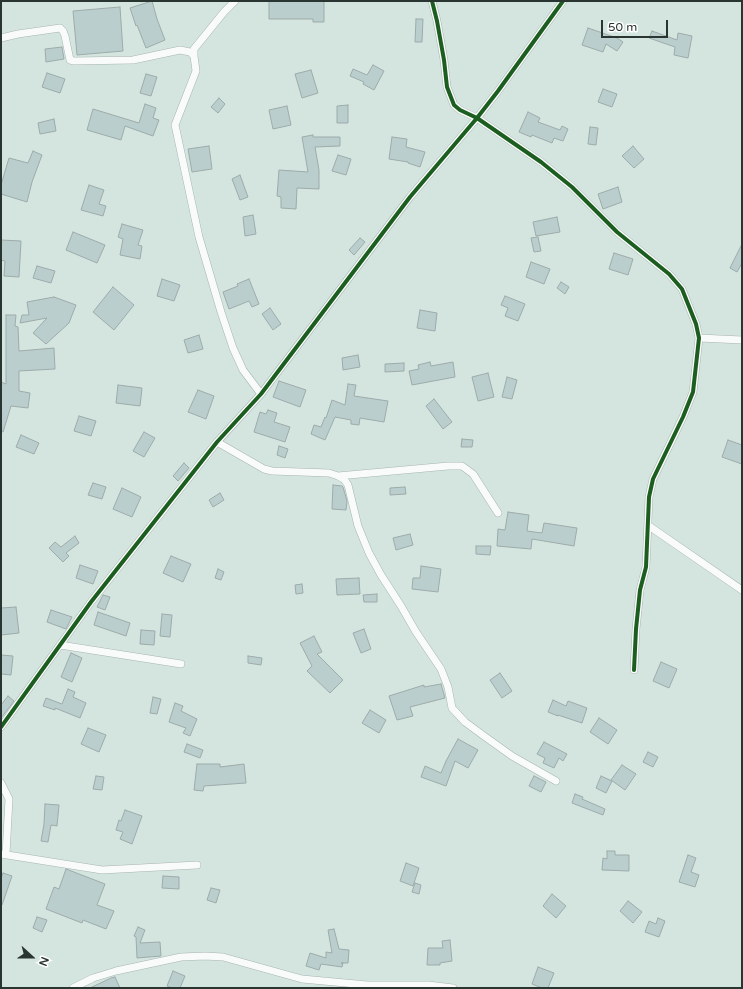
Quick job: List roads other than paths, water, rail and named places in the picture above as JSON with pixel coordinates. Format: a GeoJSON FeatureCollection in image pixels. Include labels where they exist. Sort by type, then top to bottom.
{"type":"FeatureCollection","features":[{"type":"Feature","properties":{"kind":"street"},"geometry":{"type":"LineString","coordinates":[[235,1],[224,12],[194,49],[196,71],[175,125],[199,237],[221,312],[233,348],[243,370],[261,394]]}},
{"type":"Feature","properties":{"kind":"street"},"geometry":{"type":"LineString","coordinates":[[432,1],[444,60],[446,87],[454,105],[460,110],[477,118],[541,162],[578,192],[617,232],[669,274],[682,289],[696,324],[699,338],[693,392],[683,417],[653,479],[649,497],[646,567],[640,590],[634,670]]}},
{"type":"Feature","properties":{"kind":"street"},"geometry":{"type":"LineString","coordinates":[[1,727],[91,602],[217,442],[261,394],[410,197],[477,118],[564,1]]}},
{"type":"Feature","properties":{"kind":"street"},"geometry":{"type":"LineString","coordinates":[[1,38],[60,28],[65,36],[70,60],[74,61],[133,60],[180,50],[190,52],[194,56]]}},
{"type":"Feature","properties":{"kind":"street"},"geometry":{"type":"LineString","coordinates":[[699,338],[742,340]]}},
{"type":"Feature","properties":{"kind":"street"},"geometry":{"type":"LineString","coordinates":[[217,442],[264,469],[282,473],[329,473],[344,480],[348,485],[358,526],[369,553],[416,632],[441,669],[448,687],[452,708],[465,722],[512,756],[556,781]]}},
{"type":"Feature","properties":{"kind":"street"},"geometry":{"type":"LineString","coordinates":[[338,476],[462,466],[473,474],[498,513]]}},
{"type":"Feature","properties":{"kind":"street"},"geometry":{"type":"LineString","coordinates":[[648,526],[742,590]]}},
{"type":"Feature","properties":{"kind":"street"},"geometry":{"type":"LineString","coordinates":[[60,645],[181,664]]}},
{"type":"Feature","properties":{"kind":"street"},"geometry":{"type":"LineString","coordinates":[[1,783],[9,800],[4,854],[102,870],[198,865]]}},
{"type":"Feature","properties":{"kind":"street"},"geometry":{"type":"LineString","coordinates":[[73,988],[93,978],[116,971],[175,959],[204,956],[223,957],[302,979],[367,985],[428,985],[454,988]]}}]}
